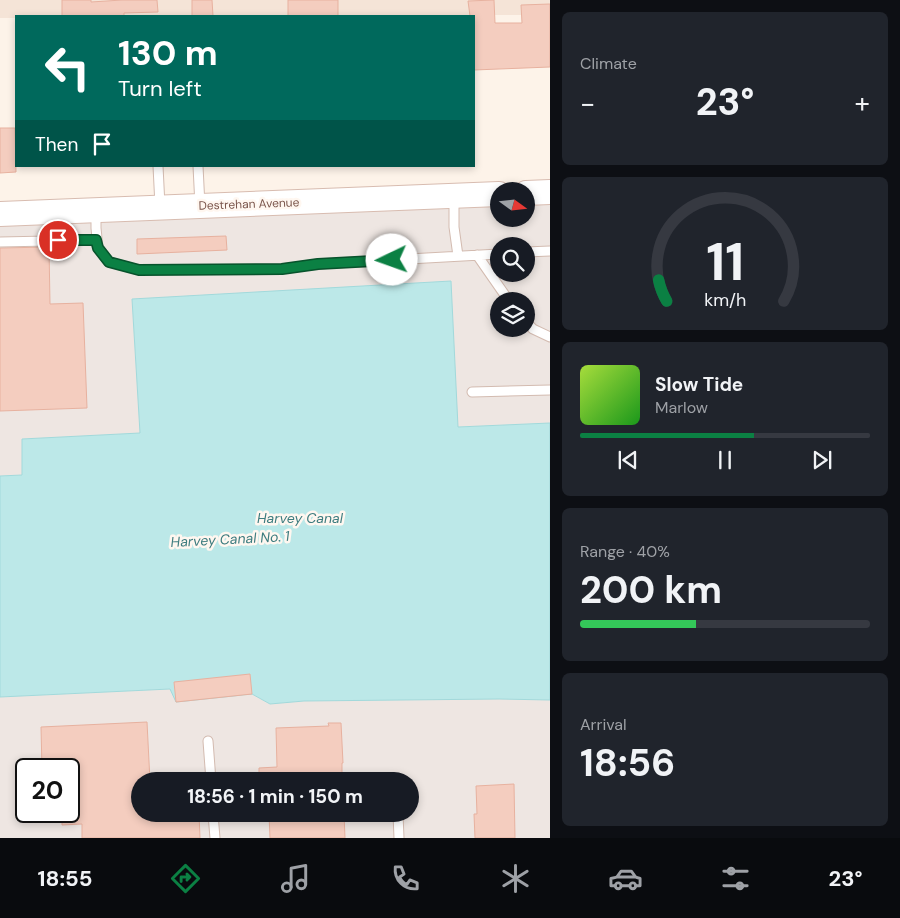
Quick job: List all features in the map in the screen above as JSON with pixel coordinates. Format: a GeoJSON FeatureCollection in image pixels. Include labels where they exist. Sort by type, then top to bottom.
{"type":"FeatureCollection","features":[{"type":"Feature","properties":{"kind":"main road"},"geometry":{"type":"LineString","coordinates":[[535,193],[550,192]]}},
{"type":"Feature","properties":{"kind":"main road","name":"Destrehan Avenue"},"geometry":{"type":"LineString","coordinates":[[0,214],[490,194]]}},
{"type":"Feature","properties":{"kind":"lane"},"geometry":{"type":"LineString","coordinates":[[158,167],[160,208]]}},
{"type":"Feature","properties":{"kind":"lane"},"geometry":{"type":"LineString","coordinates":[[198,167],[200,206]]}},
{"type":"Feature","properties":{"kind":"lane"},"geometry":{"type":"LineString","coordinates":[[454,196],[454,227],[458,256]]}},
{"type":"Feature","properties":{"kind":"lane"},"geometry":{"type":"LineString","coordinates":[[96,210],[96,240],[98,248],[109,262],[139,270],[282,269],[318,264],[490,254]]}},
{"type":"Feature","properties":{"kind":"lane"},"geometry":{"type":"LineString","coordinates":[[0,242],[96,240]]}},
{"type":"Feature","properties":{"kind":"lane"},"geometry":{"type":"LineString","coordinates":[[535,252],[550,251]]}},
{"type":"Feature","properties":{"kind":"lane"},"geometry":{"type":"LineString","coordinates":[[476,255],[503,292]]}},
{"type":"Feature","properties":{"kind":"lane"},"geometry":{"type":"LineString","coordinates":[[535,330],[550,337]]}},
{"type":"Feature","properties":{"kind":"lane"},"geometry":{"type":"LineString","coordinates":[[472,392],[550,390]]}},
{"type":"Feature","properties":{"kind":"lane"},"geometry":{"type":"LineString","coordinates":[[208,741],[210,772]]}},
{"type":"Feature","properties":{"kind":"lane"},"geometry":{"type":"LineString","coordinates":[[214,822],[215,838]]}},
{"type":"Feature","properties":{"kind":"lane"},"geometry":{"type":"LineString","coordinates":[[398,822],[399,838]]}},
{"type":"Feature","properties":{"kind":"shaded area"},"geometry":{"type":"Polygon","coordinates":[[[0,0],[550,0],[550,15],[15,15],[15,18],[0,18],[0,0]]]}},
{"type":"Feature","properties":{"kind":"shaded area"},"geometry":{"type":"Polygon","coordinates":[[[550,204],[550,423],[458,427],[132,300],[140,433],[23,439],[22,475],[0,476],[0,225],[490,206],[490,228],[535,228],[535,205],[550,204]]]}},
{"type":"Feature","properties":{"kind":"shaded area"},"geometry":{"type":"Polygon","coordinates":[[[170,689],[243,696],[252,694],[270,704],[304,701],[550,700],[550,838],[0,838],[0,697],[170,689]]]}},
{"type":"Feature","properties":{"kind":"water","name":"Harvey Canal"},"geometry":{"type":"Polygon","coordinates":[[[451,281],[458,427],[550,423],[550,700],[304,701],[270,704],[252,694],[176,702],[170,689],[0,697],[0,476],[22,475],[22,439],[140,433],[132,299],[451,281]]]}},
{"type":"Feature","properties":{"kind":"building"},"geometry":{"type":"Polygon","coordinates":[[[62,0],[91,0],[91,2],[157,0],[158,12],[124,13],[124,15],[62,15],[62,0]]]}},
{"type":"Feature","properties":{"kind":"building"},"geometry":{"type":"Polygon","coordinates":[[[192,0],[212,0],[213,15],[192,15],[192,0]]]}},
{"type":"Feature","properties":{"kind":"building"},"geometry":{"type":"Polygon","coordinates":[[[288,0],[338,0],[338,15],[288,15],[288,0]]]}},
{"type":"Feature","properties":{"kind":"building"},"geometry":{"type":"Polygon","coordinates":[[[494,0],[495,23],[522,23],[521,5],[550,4],[550,67],[475,70],[475,15],[470,15],[468,1],[494,0]]]}},
{"type":"Feature","properties":{"kind":"building"},"geometry":{"type":"Polygon","coordinates":[[[0,128],[15,128],[16,172],[0,173],[0,128]]]}},
{"type":"Feature","properties":{"kind":"building"},"geometry":{"type":"Polygon","coordinates":[[[226,236],[227,250],[137,254],[137,239],[226,236]]]}},
{"type":"Feature","properties":{"kind":"building"},"geometry":{"type":"Polygon","coordinates":[[[49,247],[50,304],[83,303],[87,408],[0,411],[0,248],[49,247]]]}},
{"type":"Feature","properties":{"kind":"building"},"geometry":{"type":"Polygon","coordinates":[[[250,674],[252,694],[176,702],[174,682],[250,674]]]}},
{"type":"Feature","properties":{"kind":"building"},"geometry":{"type":"Polygon","coordinates":[[[147,722],[150,772],[131,772],[131,822],[199,822],[200,838],[82,838],[82,824],[62,825],[62,823],[80,823],[80,758],[42,758],[41,727],[147,722]]]}},
{"type":"Feature","properties":{"kind":"building"},"geometry":{"type":"Polygon","coordinates":[[[328,723],[341,723],[342,772],[259,772],[259,768],[277,767],[276,728],[329,726],[328,723]]]}},
{"type":"Feature","properties":{"kind":"building"},"geometry":{"type":"Polygon","coordinates":[[[514,784],[515,838],[475,838],[474,814],[477,814],[476,786],[514,784]]]}},
{"type":"Feature","properties":{"kind":"building"},"geometry":{"type":"Polygon","coordinates":[[[269,822],[344,822],[345,838],[270,838],[269,822]]]}},
{"type":"Feature","properties":{"kind":"route"},"geometry":{"type":"LineString","coordinates":[[58,240],[96,240],[98,248],[109,262],[139,270],[282,269],[318,264],[392,260]]}},
{"type":"Feature","properties":{"kind":"water label","name":"Harvey Canal No. 1"},"geometry":{"type":"Point","coordinates":[230,539]}}]}
